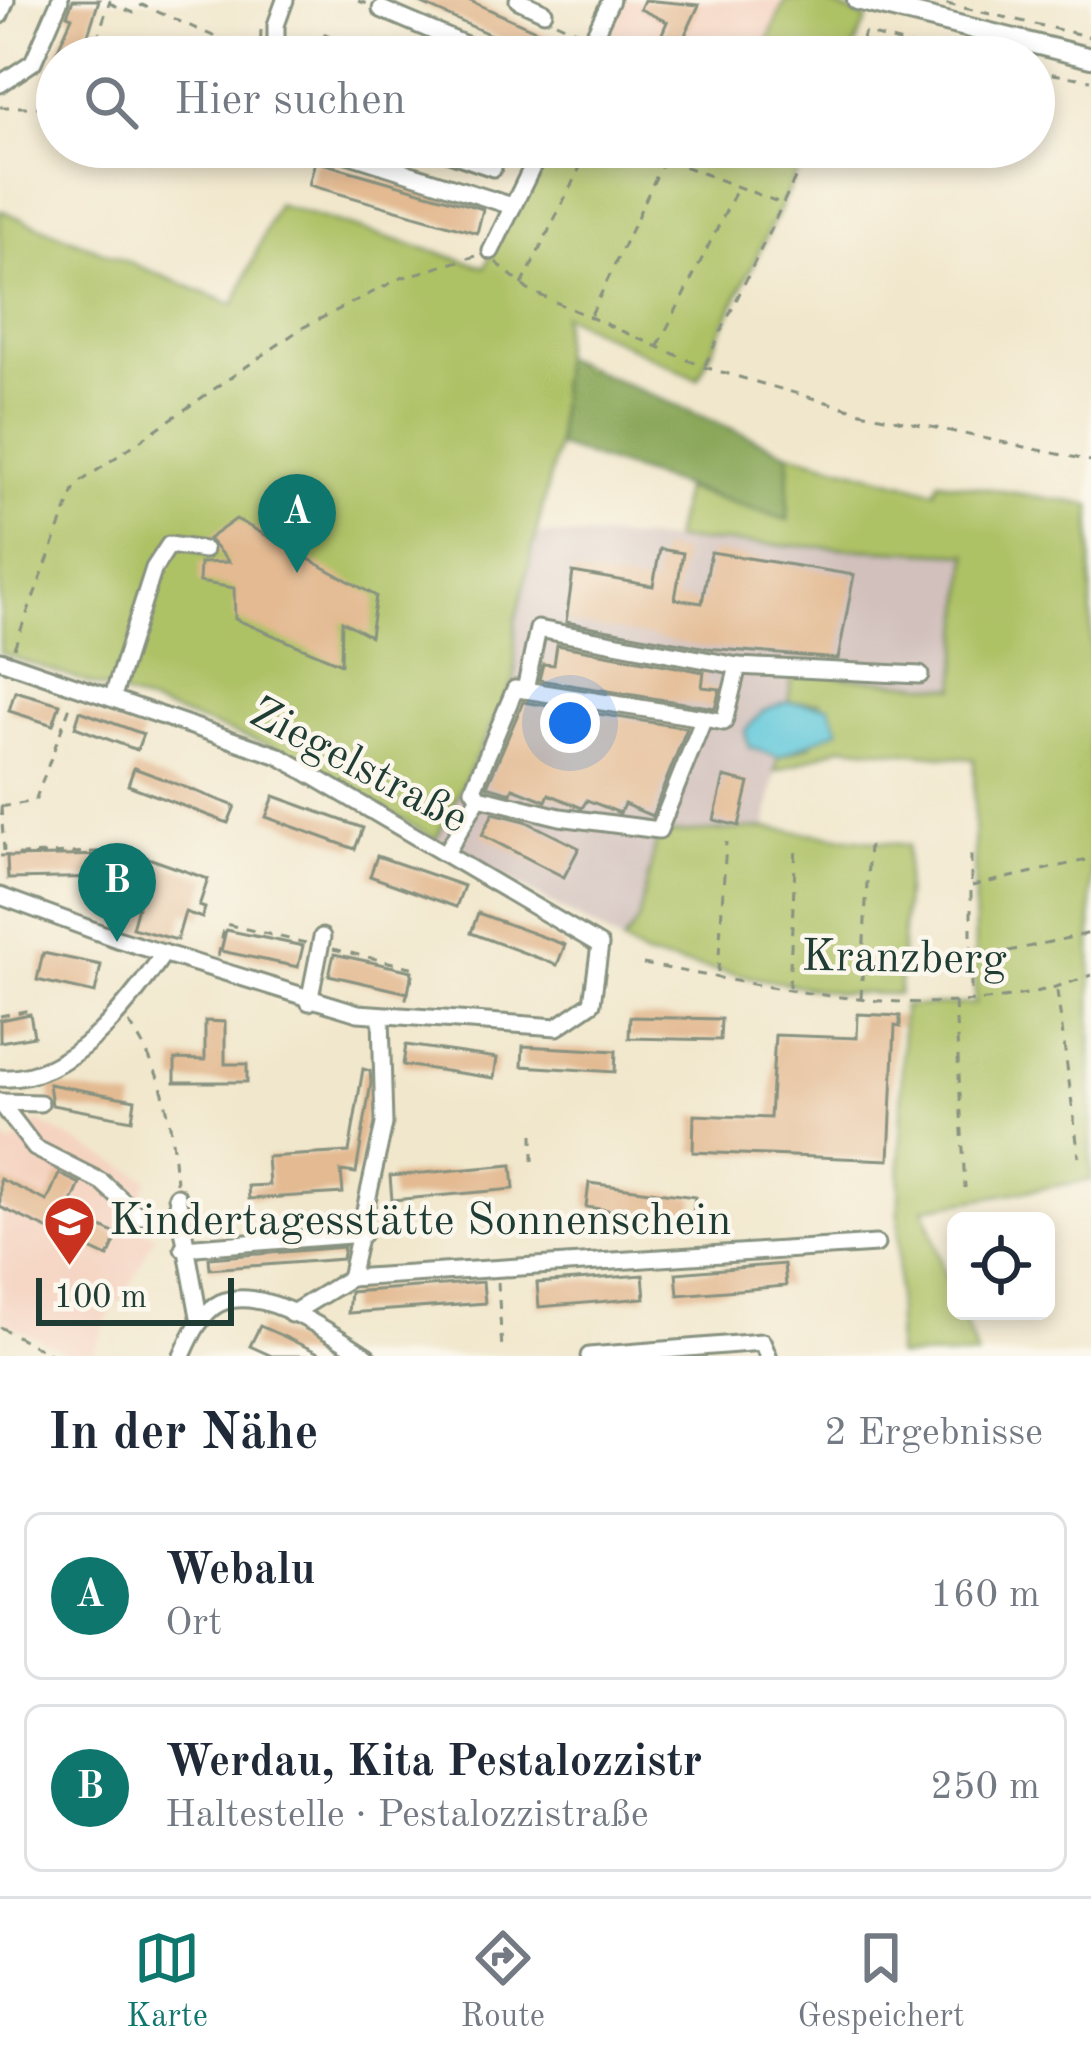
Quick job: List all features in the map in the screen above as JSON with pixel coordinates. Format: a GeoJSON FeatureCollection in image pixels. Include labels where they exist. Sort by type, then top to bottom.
{"type":"FeatureCollection","features":[{"type":"Feature","properties":{"kind":"main road"},"geometry":{"type":"LineString","coordinates":[[857,0],[1002,36]]}},
{"type":"Feature","properties":{"kind":"main road"},"geometry":{"type":"LineString","coordinates":[[1055,49],[1091,58]]}},
{"type":"Feature","properties":{"kind":"street"},"geometry":{"type":"LineString","coordinates":[[0,15],[6,0]]}},
{"type":"Feature","properties":{"kind":"street"},"geometry":{"type":"LineString","coordinates":[[44,36],[60,0]]}},
{"type":"Feature","properties":{"kind":"street"},"geometry":{"type":"LineString","coordinates":[[276,36],[285,0]]}},
{"type":"Feature","properties":{"kind":"street"},"geometry":{"type":"LineString","coordinates":[[518,0],[544,12]]}},
{"type":"Feature","properties":{"kind":"street"},"geometry":{"type":"LineString","coordinates":[[594,36],[611,0]]}},
{"type":"Feature","properties":{"kind":"street"},"geometry":{"type":"LineString","coordinates":[[381,9],[445,36]]}},
{"type":"Feature","properties":{"kind":"street"},"geometry":{"type":"LineString","coordinates":[[0,84],[36,55]]}},
{"type":"Feature","properties":{"kind":"street"},"geometry":{"type":"LineString","coordinates":[[392,168],[512,206]]}},
{"type":"Feature","properties":{"kind":"street"},"geometry":{"type":"LineString","coordinates":[[491,251],[531,168]]}},
{"type":"Feature","properties":{"kind":"street"},"geometry":{"type":"LineString","coordinates":[[113,696],[154,568],[169,545],[203,550]]}},
{"type":"Feature","properties":{"kind":"street"},"geometry":{"type":"LineString","coordinates":[[524,690],[538,629],[738,666],[920,675]]}},
{"type":"Feature","properties":{"kind":"street","name":"Ziegelstraße"},"geometry":{"type":"LineString","coordinates":[[4,661],[279,756],[600,945],[592,1003],[557,1027],[381,1017]]}},
{"type":"Feature","properties":{"kind":"street"},"geometry":{"type":"LineString","coordinates":[[704,718],[659,830],[560,818],[479,797],[473,789],[515,689],[704,718],[724,722],[738,666]]}},
{"type":"Feature","properties":{"kind":"street"},"geometry":{"type":"LineString","coordinates":[[446,853],[479,797]]}},
{"type":"Feature","properties":{"kind":"street"},"geometry":{"type":"LineString","coordinates":[[0,896],[309,1002],[381,1017],[384,1124],[350,1278]]}},
{"type":"Feature","properties":{"kind":"street"},"geometry":{"type":"LineString","coordinates":[[309,1002],[322,937]]}},
{"type":"Feature","properties":{"kind":"street"},"geometry":{"type":"LineString","coordinates":[[0,1078],[12,1079],[76,1053],[123,1014],[164,953]]}},
{"type":"Feature","properties":{"kind":"street"},"geometry":{"type":"LineString","coordinates":[[0,1102],[35,1148],[102,1182],[139,1216],[179,1215]]}},
{"type":"Feature","properties":{"kind":"street"},"geometry":{"type":"LineString","coordinates":[[0,1102],[40,1103]]}},
{"type":"Feature","properties":{"kind":"street"},"geometry":{"type":"LineString","coordinates":[[177,1196],[182,1248],[200,1322]]}},
{"type":"Feature","properties":{"kind":"street"},"geometry":{"type":"LineString","coordinates":[[182,1248],[363,1234]]}},
{"type":"Feature","properties":{"kind":"street"},"geometry":{"type":"LineString","coordinates":[[291,1314],[350,1278],[876,1244]]}},
{"type":"Feature","properties":{"kind":"street"},"geometry":{"type":"LineString","coordinates":[[182,1356],[200,1322],[218,1304],[252,1300],[291,1314],[367,1356]]}},
{"type":"Feature","properties":{"kind":"street"},"geometry":{"type":"LineString","coordinates":[[589,1356],[762,1342],[768,1356]]}},
{"type":"Feature","properties":{"kind":"path"},"geometry":{"type":"LineString","coordinates":[[929,0],[1091,37]]}},
{"type":"Feature","properties":{"kind":"path"},"geometry":{"type":"LineString","coordinates":[[99,36],[110,2],[134,13],[142,5],[212,36]]}},
{"type":"Feature","properties":{"kind":"path"},"geometry":{"type":"LineString","coordinates":[[544,12],[589,36]]}},
{"type":"Feature","properties":{"kind":"path"},"geometry":{"type":"LineString","coordinates":[[1055,74],[1091,80]]}},
{"type":"Feature","properties":{"kind":"path"},"geometry":{"type":"LineString","coordinates":[[0,107],[36,106]]}},
{"type":"Feature","properties":{"kind":"path"},"geometry":{"type":"LineString","coordinates":[[522,285],[580,168]]}},
{"type":"Feature","properties":{"kind":"path"},"geometry":{"type":"LineString","coordinates":[[590,317],[660,168]]}},
{"type":"Feature","properties":{"kind":"path"},"geometry":{"type":"LineString","coordinates":[[686,168],[783,204]]}},
{"type":"Feature","properties":{"kind":"path"},"geometry":{"type":"LineString","coordinates":[[704,367],[800,168]]}},
{"type":"Feature","properties":{"kind":"path"},"geometry":{"type":"LineString","coordinates":[[658,347],[739,187]]}},
{"type":"Feature","properties":{"kind":"path"},"geometry":{"type":"LineString","coordinates":[[4,661],[76,485],[302,328],[400,278],[491,251],[499,269],[522,285],[704,367],[861,412],[1091,461]]}},
{"type":"Feature","properties":{"kind":"path"},"geometry":{"type":"LineString","coordinates":[[78,685],[34,801],[0,807],[2,854],[118,851]]}},
{"type":"Feature","properties":{"kind":"path"},"geometry":{"type":"LineString","coordinates":[[718,976],[726,842]]}},
{"type":"Feature","properties":{"kind":"path"},"geometry":{"type":"LineString","coordinates":[[861,999],[869,844]]}},
{"type":"Feature","properties":{"kind":"path"},"geometry":{"type":"LineString","coordinates":[[789,990],[796,845]]}},
{"type":"Feature","properties":{"kind":"path"},"geometry":{"type":"LineString","coordinates":[[970,855],[971,1001]]}},
{"type":"Feature","properties":{"kind":"path"},"geometry":{"type":"LineString","coordinates":[[971,886],[1091,859]]}},
{"type":"Feature","properties":{"kind":"path"},"geometry":{"type":"LineString","coordinates":[[971,959],[1091,932]]}},
{"type":"Feature","properties":{"kind":"path","name":"Kranzberg"},"geometry":{"type":"LineString","coordinates":[[643,964],[861,999],[971,1001],[1057,989],[1091,976]]}},
{"type":"Feature","properties":{"kind":"path"},"geometry":{"type":"LineString","coordinates":[[1057,989],[1079,1156]]}},
{"type":"Feature","properties":{"kind":"path"},"geometry":{"type":"LineString","coordinates":[[955,1000],[964,1188]]}},
{"type":"Feature","properties":{"kind":"path"},"geometry":{"type":"LineString","coordinates":[[0,1016],[34,1009]]}},
{"type":"Feature","properties":{"kind":"path"},"geometry":{"type":"LineString","coordinates":[[123,1014],[155,1062],[170,1115],[177,1196]]}},
{"type":"Feature","properties":{"kind":"path"},"geometry":{"type":"LineString","coordinates":[[533,1130],[533,1160]]}},
{"type":"Feature","properties":{"kind":"path"},"geometry":{"type":"LineString","coordinates":[[497,1268],[502,1350]]}},
{"type":"Feature","properties":{"kind":"path"},"geometry":{"type":"LineString","coordinates":[[0,1327],[52,1356]]}},
{"type":"Feature","properties":{"kind":"shaded area"},"geometry":{"type":"Polygon","coordinates":[[[608,0],[785,0],[770,36],[592,36],[608,0]]]}},
{"type":"Feature","properties":{"kind":"shaded area"},"geometry":{"type":"Polygon","coordinates":[[[536,534],[968,554],[956,688],[793,672],[788,702],[763,711],[761,753],[778,757],[766,828],[658,834],[638,921],[623,943],[436,839],[515,678],[515,624],[536,534]]]}},
{"type":"Feature","properties":{"kind":"shaded area","name":"Kindertagesstätte Sonnenschein"},"geometry":{"type":"Polygon","coordinates":[[[38,1122],[148,1179],[142,1194],[150,1220],[144,1230],[155,1235],[122,1303],[114,1302],[92,1356],[74,1356],[0,1320],[0,1139],[13,1144],[38,1122]]]}},
{"type":"Feature","properties":{"kind":"green space"},"geometry":{"type":"Polygon","coordinates":[[[785,0],[820,0],[867,19],[859,36],[770,36],[785,0]]]}},
{"type":"Feature","properties":{"kind":"green space"},"geometry":{"type":"Polygon","coordinates":[[[531,168],[799,168],[698,379],[563,315],[557,446],[515,624],[515,678],[436,839],[280,749],[0,653],[0,210],[234,305],[277,204],[485,267],[531,168]]]}},
{"type":"Feature","properties":{"kind":"green space"},"geometry":{"type":"Polygon","coordinates":[[[561,357],[789,453],[788,520],[557,446],[561,357]]]}},
{"type":"Feature","properties":{"kind":"green space"},"geometry":{"type":"Polygon","coordinates":[[[789,453],[935,491],[939,481],[1091,505],[1091,1180],[924,1208],[947,1282],[947,1320],[964,1320],[977,1356],[896,1356],[903,1006],[975,1004],[974,759],[843,746],[775,772],[778,757],[812,745],[820,702],[788,702],[793,672],[956,688],[968,554],[673,540],[684,489],[788,520],[789,453]]]}},
{"type":"Feature","properties":{"kind":"green space"},"geometry":{"type":"Polygon","coordinates":[[[766,828],[908,845],[899,994],[837,993],[645,957],[623,943],[638,921],[658,834],[766,828]]]}},
{"type":"Feature","properties":{"kind":"water"},"geometry":{"type":"Polygon","coordinates":[[[788,702],[829,706],[839,729],[778,757],[749,747],[745,731],[763,711],[788,702]]]}},
{"type":"Feature","properties":{"kind":"building"},"geometry":{"type":"Polygon","coordinates":[[[73,0],[99,0],[88,36],[64,36],[72,17],[67,15],[73,0]]]}},
{"type":"Feature","properties":{"kind":"building"},"geometry":{"type":"Polygon","coordinates":[[[413,0],[468,0],[549,36],[493,36],[413,0]]]}},
{"type":"Feature","properties":{"kind":"building"},"geometry":{"type":"Polygon","coordinates":[[[644,0],[699,5],[685,36],[661,36],[667,22],[640,9],[644,0]]]}},
{"type":"Feature","properties":{"kind":"building"},"geometry":{"type":"Polygon","coordinates":[[[313,168],[340,168],[483,209],[477,233],[309,185],[313,168]]]}},
{"type":"Feature","properties":{"kind":"building"},"geometry":{"type":"Polygon","coordinates":[[[236,519],[376,596],[370,636],[342,621],[341,664],[235,619],[234,588],[199,582],[200,563],[229,562],[208,539],[236,519]]]}},
{"type":"Feature","properties":{"kind":"building"},"geometry":{"type":"Polygon","coordinates":[[[660,549],[683,553],[675,599],[702,603],[711,552],[854,575],[838,659],[707,648],[566,622],[573,572],[653,586],[660,549]]]}},
{"type":"Feature","properties":{"kind":"building"},"geometry":{"type":"Polygon","coordinates":[[[557,645],[704,672],[702,687],[720,689],[715,708],[539,680],[543,664],[554,665],[557,645]]]}},
{"type":"Feature","properties":{"kind":"building"},"geometry":{"type":"Polygon","coordinates":[[[15,691],[60,704],[53,725],[9,711],[15,691]]]}},
{"type":"Feature","properties":{"kind":"building"},"geometry":{"type":"Polygon","coordinates":[[[523,702],[687,728],[652,816],[624,804],[620,813],[587,800],[582,808],[549,794],[546,801],[513,788],[511,793],[487,786],[523,702]]]}},
{"type":"Feature","properties":{"kind":"building"},"geometry":{"type":"Polygon","coordinates":[[[80,711],[143,734],[137,750],[75,727],[80,711]]]}},
{"type":"Feature","properties":{"kind":"building"},"geometry":{"type":"Polygon","coordinates":[[[134,768],[235,806],[228,823],[128,785],[134,768]]]}},
{"type":"Feature","properties":{"kind":"building"},"geometry":{"type":"Polygon","coordinates":[[[724,777],[749,783],[739,826],[714,820],[724,777]]]}},
{"type":"Feature","properties":{"kind":"building"},"geometry":{"type":"Polygon","coordinates":[[[274,796],[363,828],[355,849],[266,817],[274,796]]]}},
{"type":"Feature","properties":{"kind":"building"},"geometry":{"type":"Polygon","coordinates":[[[493,813],[525,821],[579,848],[564,877],[482,835],[493,813]]]}},
{"type":"Feature","properties":{"kind":"building"},"geometry":{"type":"Polygon","coordinates":[[[131,852],[208,879],[199,906],[205,908],[202,918],[185,912],[177,940],[132,928],[148,870],[127,863],[131,852]]]}},
{"type":"Feature","properties":{"kind":"building"},"geometry":{"type":"Polygon","coordinates":[[[112,855],[113,877],[8,879],[7,857],[112,855]]]}},
{"type":"Feature","properties":{"kind":"building"},"geometry":{"type":"Polygon","coordinates":[[[377,856],[464,886],[456,907],[370,876],[377,856]]]}},
{"type":"Feature","properties":{"kind":"building"},"geometry":{"type":"Polygon","coordinates":[[[478,913],[565,945],[557,965],[471,933],[478,913]]]}},
{"type":"Feature","properties":{"kind":"building"},"geometry":{"type":"Polygon","coordinates":[[[226,930],[303,946],[298,967],[221,951],[226,930]]]}},
{"type":"Feature","properties":{"kind":"building"},"geometry":{"type":"Polygon","coordinates":[[[43,953],[101,965],[95,993],[37,980],[43,953]]]}},
{"type":"Feature","properties":{"kind":"building"},"geometry":{"type":"Polygon","coordinates":[[[334,954],[412,971],[408,993],[329,975],[334,954]]]}},
{"type":"Feature","properties":{"kind":"building"},"geometry":{"type":"Polygon","coordinates":[[[30,1014],[34,1036],[0,1042],[0,1020],[30,1014]]]}},
{"type":"Feature","properties":{"kind":"building"},"geometry":{"type":"Polygon","coordinates":[[[858,1014],[900,1016],[900,1027],[895,1026],[889,1160],[693,1152],[694,1115],[770,1118],[775,1035],[857,1038],[858,1014]]]}},
{"type":"Feature","properties":{"kind":"building"},"geometry":{"type":"Polygon","coordinates":[[[630,1017],[721,1019],[720,1040],[629,1038],[630,1017]]]}},
{"type":"Feature","properties":{"kind":"building"},"geometry":{"type":"Polygon","coordinates":[[[205,1021],[225,1022],[225,1064],[247,1064],[247,1082],[175,1082],[175,1059],[205,1060],[205,1021]]]}},
{"type":"Feature","properties":{"kind":"building"},"geometry":{"type":"Polygon","coordinates":[[[406,1045],[497,1058],[494,1078],[403,1065],[406,1045]]]}},
{"type":"Feature","properties":{"kind":"building"},"geometry":{"type":"Polygon","coordinates":[[[523,1046],[616,1051],[615,1072],[522,1066],[523,1046]]]}},
{"type":"Feature","properties":{"kind":"building"},"geometry":{"type":"Polygon","coordinates":[[[363,1069],[370,1071],[371,1083],[356,1173],[341,1171],[343,1193],[249,1199],[248,1186],[269,1185],[267,1157],[349,1152],[363,1069]]]}},
{"type":"Feature","properties":{"kind":"building"},"geometry":{"type":"Polygon","coordinates":[[[49,1084],[135,1100],[132,1120],[52,1105],[49,1084]]]}},
{"type":"Feature","properties":{"kind":"building"},"geometry":{"type":"Polygon","coordinates":[[[512,1165],[514,1189],[392,1200],[390,1176],[512,1165]]]}},
{"type":"Feature","properties":{"kind":"building"},"geometry":{"type":"Polygon","coordinates":[[[59,1174],[80,1184],[68,1211],[118,1235],[108,1257],[0,1207],[0,1179],[47,1201],[59,1174]]]}},
{"type":"Feature","properties":{"kind":"building"},"geometry":{"type":"Polygon","coordinates":[[[589,1183],[695,1197],[692,1222],[586,1207],[589,1183]]]}},
{"type":"Feature","properties":{"kind":"building"},"geometry":{"type":"Polygon","coordinates":[[[344,1247],[342,1259],[210,1269],[209,1258],[344,1247]]]}},
{"type":"Feature","properties":{"kind":"building"},"geometry":{"type":"Polygon","coordinates":[[[784,1264],[786,1286],[678,1295],[676,1273],[784,1264]]]}},
{"type":"Feature","properties":{"kind":"building"},"geometry":{"type":"Polygon","coordinates":[[[643,1275],[645,1298],[539,1307],[537,1283],[643,1275]]]}},
{"type":"Feature","properties":{"kind":"building"},"geometry":{"type":"Polygon","coordinates":[[[483,1282],[485,1303],[348,1313],[350,1292],[483,1282]]]}},
{"type":"Feature","properties":{"kind":"building"},"geometry":{"type":"Polygon","coordinates":[[[260,1326],[325,1356],[272,1356],[250,1346],[260,1326]]]}},
{"type":"Feature","properties":{"kind":"place","name":"Webalu"},"geometry":{"type":"Point","coordinates":[297,573]}},
{"type":"Feature","properties":{"kind":"place","name":"Werdau, Kita Pestalozzistr"},"geometry":{"type":"Point","coordinates":[117,942]}},
{"type":"Feature","properties":{"kind":"place","name":"Kindertagesstätte Sonnenschein"},"geometry":{"type":"Point","coordinates":[70,1268]}}]}
